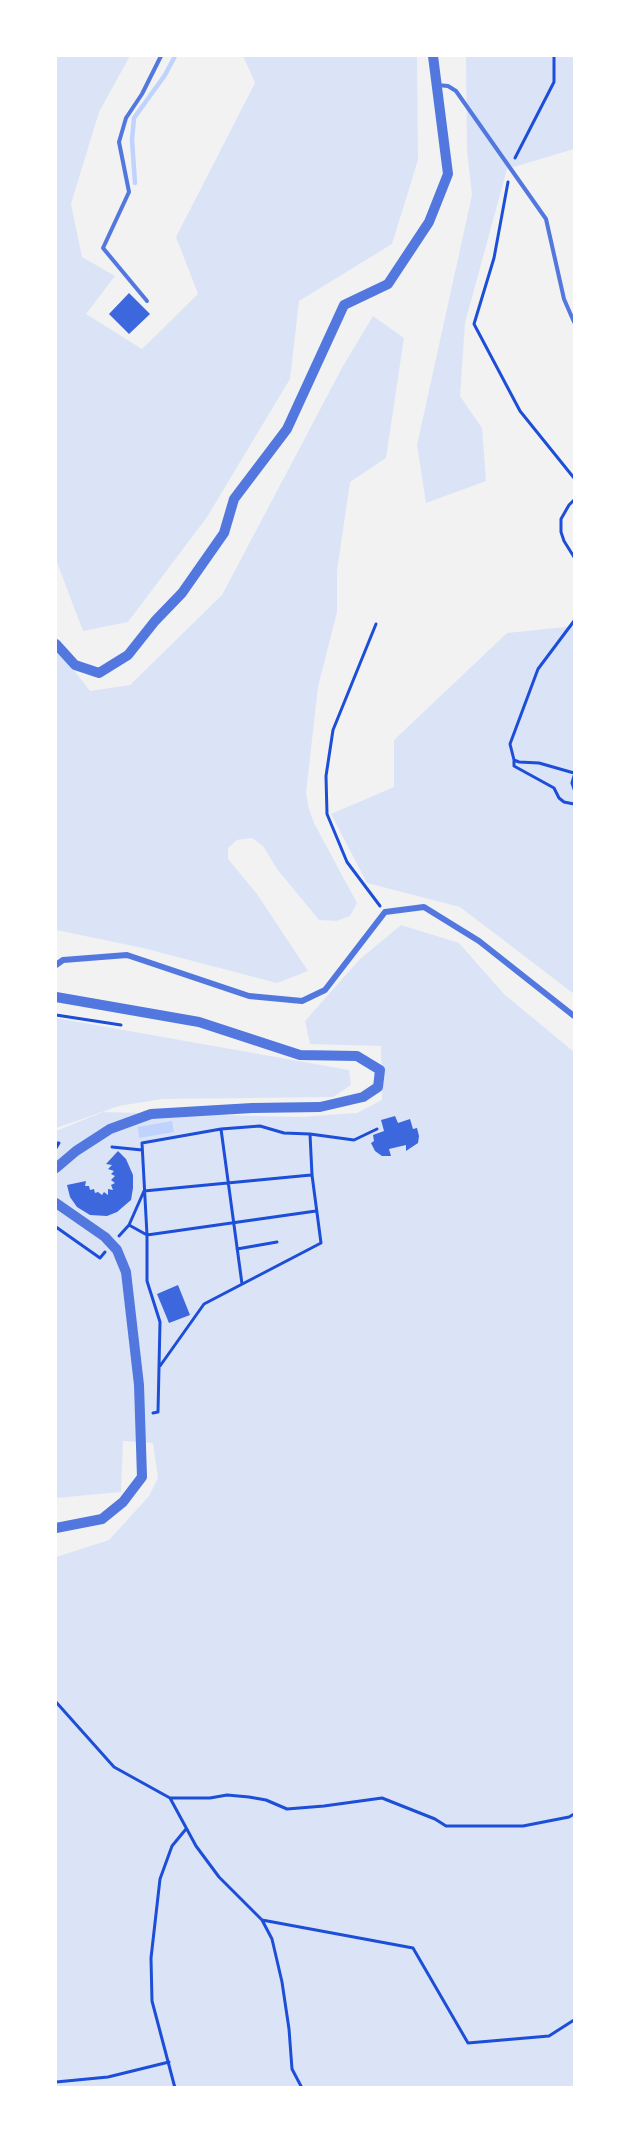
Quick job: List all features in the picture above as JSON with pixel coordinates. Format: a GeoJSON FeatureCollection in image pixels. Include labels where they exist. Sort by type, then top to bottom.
{"type":"FeatureCollection","features":[{"type":"Feature","properties":{"kind":"street"},"geometry":{"type":"LineString","coordinates":[[56,644],[75,665],[99,673],[129,655],[155,621],[182,593],[224,533],[234,499],[287,429],[344,305],[388,284],[429,222],[447,174],[433,56]]}},
{"type":"Feature","properties":{"kind":"street"},"geometry":{"type":"LineString","coordinates":[[56,965],[63,960],[127,956],[249,996],[302,1001],[324,990],[384,912],[424,907],[479,941],[574,1016]]}},
{"type":"Feature","properties":{"kind":"street"},"geometry":{"type":"LineString","coordinates":[[56,997],[199,1022],[300,1055],[357,1056],[380,1070],[378,1087],[363,1096],[320,1107],[252,1108],[151,1114],[110,1129],[76,1151],[56,1168]]}},
{"type":"Feature","properties":{"kind":"street"},"geometry":{"type":"LineString","coordinates":[[56,1203],[112,1244],[126,1272],[139,1385],[142,1477],[123,1502],[102,1519],[56,1528]]}},
{"type":"Feature","properties":{"kind":"lane"},"geometry":{"type":"LineString","coordinates":[[147,302],[102,248],[129,192],[119,142],[126,118],[162,56]]}},
{"type":"Feature","properties":{"kind":"lane"},"geometry":{"type":"LineString","coordinates":[[436,85],[448,86],[456,91],[546,219],[564,299],[574,322]]}},
{"type":"Feature","properties":{"kind":"path"},"geometry":{"type":"LineString","coordinates":[[554,56],[554,82],[510,168],[494,258],[474,324],[520,411],[574,478]]}},
{"type":"Feature","properties":{"kind":"path"},"geometry":{"type":"LineString","coordinates":[[574,500],[561,519],[564,541],[574,557]]}},
{"type":"Feature","properties":{"kind":"path"},"geometry":{"type":"LineString","coordinates":[[574,621],[538,669],[510,744],[514,766],[554,788],[564,802],[574,804]]}},
{"type":"Feature","properties":{"kind":"path"},"geometry":{"type":"LineString","coordinates":[[376,624],[333,730],[326,776],[327,814],[347,862],[384,912]]}},
{"type":"Feature","properties":{"kind":"path"},"geometry":{"type":"LineString","coordinates":[[514,760],[539,763],[574,774],[572,783],[574,789]]}},
{"type":"Feature","properties":{"kind":"path"},"geometry":{"type":"LineString","coordinates":[[56,1015],[121,1025]]}},
{"type":"Feature","properties":{"kind":"path"},"geometry":{"type":"LineString","coordinates":[[140,1415],[158,1412],[160,1322],[147,1281],[142,1143],[221,1129],[260,1126],[284,1133],[354,1140],[377,1129]]}},
{"type":"Feature","properties":{"kind":"path"},"geometry":{"type":"LineString","coordinates":[[221,1129],[242,1284]]}},
{"type":"Feature","properties":{"kind":"path"},"geometry":{"type":"LineString","coordinates":[[159,1367],[204,1304],[321,1243],[312,1175],[310,1134]]}},
{"type":"Feature","properties":{"kind":"path"},"geometry":{"type":"LineString","coordinates":[[56,1143],[59,1143],[56,1148]]}},
{"type":"Feature","properties":{"kind":"path"},"geometry":{"type":"LineString","coordinates":[[112,1147],[142,1150]]}},
{"type":"Feature","properties":{"kind":"path"},"geometry":{"type":"LineString","coordinates":[[144,1191],[312,1175]]}},
{"type":"Feature","properties":{"kind":"path"},"geometry":{"type":"LineString","coordinates":[[56,1227],[100,1258],[129,1225],[144,1191]]}},
{"type":"Feature","properties":{"kind":"path"},"geometry":{"type":"LineString","coordinates":[[129,1225],[147,1235],[316,1211]]}},
{"type":"Feature","properties":{"kind":"path"},"geometry":{"type":"LineString","coordinates":[[237,1249],[278,1242]]}},
{"type":"Feature","properties":{"kind":"path"},"geometry":{"type":"LineString","coordinates":[[56,1702],[114,1767],[170,1798],[210,1798],[227,1795],[249,1797],[266,1800],[287,1809],[382,1798],[435,1819],[446,1826],[523,1826],[574,1814]]}},
{"type":"Feature","properties":{"kind":"path"},"geometry":{"type":"LineString","coordinates":[[170,1798],[186,1829],[219,1877],[262,1920],[272,1939],[290,2029],[292,2070],[303,2088]]}},
{"type":"Feature","properties":{"kind":"path"},"geometry":{"type":"LineString","coordinates":[[175,2088],[152,2001],[151,1958],[160,1879],[172,1846],[186,1829]]}},
{"type":"Feature","properties":{"kind":"path"},"geometry":{"type":"LineString","coordinates":[[262,1920],[412,1948],[468,2043],[549,2036],[574,2020]]}},
{"type":"Feature","properties":{"kind":"path"},"geometry":{"type":"LineString","coordinates":[[56,2082],[108,2077],[169,2062]]}},
{"type":"Feature","properties":{"kind":"shaded area"},"geometry":{"type":"Polygon","coordinates":[[[56,56],[130,56],[99,112],[71,204],[82,257],[115,276],[86,314],[142,349],[198,294],[176,237],[255,83],[243,56],[417,56],[418,160],[392,244],[299,301],[290,379],[207,517],[128,622],[83,631],[56,560],[56,56]]]}},
{"type":"Feature","properties":{"kind":"shaded area"},"geometry":{"type":"Polygon","coordinates":[[[466,56],[574,56],[574,149],[507,169],[465,323],[460,396],[482,428],[486,481],[426,503],[417,445],[472,195],[467,151],[466,56]]]}},
{"type":"Feature","properties":{"kind":"shaded area"},"geometry":{"type":"Polygon","coordinates":[[[373,316],[404,338],[386,458],[350,482],[337,571],[337,612],[318,687],[306,793],[314,823],[357,903],[350,916],[336,921],[319,920],[277,869],[263,846],[252,838],[237,840],[228,848],[228,859],[257,894],[308,971],[277,983],[143,948],[56,930],[56,647],[90,691],[130,685],[222,595],[343,366],[373,316]]]}},
{"type":"Feature","properties":{"kind":"shaded area"},"geometry":{"type":"Polygon","coordinates":[[[574,626],[574,994],[460,907],[367,883],[331,814],[394,787],[394,740],[507,633],[574,626]]]}},
{"type":"Feature","properties":{"kind":"shaded area"},"geometry":{"type":"Polygon","coordinates":[[[401,925],[459,943],[504,994],[574,1052],[574,2087],[56,2087],[56,1557],[109,1540],[149,1496],[158,1478],[153,1443],[123,1441],[121,1492],[56,1498],[56,1131],[103,1112],[300,1117],[357,1113],[382,1100],[381,1046],[310,1044],[305,1021],[360,959],[401,925]]]}},
{"type":"Feature","properties":{"kind":"shaded area"},"geometry":{"type":"Polygon","coordinates":[[[56,1018],[349,1070],[351,1085],[333,1097],[162,1099],[119,1106],[56,1128],[56,1018]]]}},
{"type":"Feature","properties":{"kind":"water"},"geometry":{"type":"Polygon","coordinates":[[[172,1121],[174,1132],[139,1138],[138,1127],[172,1121]]]}},
{"type":"Feature","properties":{"kind":"building"},"geometry":{"type":"Polygon","coordinates":[[[129,293],[150,314],[129,334],[109,314],[129,293]]]}},
{"type":"Feature","properties":{"kind":"building"},"geometry":{"type":"Polygon","coordinates":[[[395,1116],[398,1123],[410,1119],[413,1129],[417,1128],[418,1143],[406,1151],[406,1145],[389,1149],[391,1156],[382,1156],[375,1151],[371,1143],[374,1141],[373,1135],[384,1131],[381,1120],[395,1116]]]}},
{"type":"Feature","properties":{"kind":"building"},"geometry":{"type":"Polygon","coordinates":[[[118,1151],[126,1159],[133,1175],[131,1200],[117,1212],[107,1216],[90,1215],[77,1207],[70,1197],[67,1185],[86,1181],[85,1186],[89,1186],[90,1190],[94,1189],[95,1193],[102,1195],[104,1192],[108,1195],[108,1189],[113,1190],[111,1185],[115,1183],[111,1180],[115,1176],[111,1174],[114,1171],[108,1169],[112,1165],[106,1164],[118,1151]]]}},
{"type":"Feature","properties":{"kind":"building"},"geometry":{"type":"Polygon","coordinates":[[[178,1285],[190,1315],[169,1323],[157,1294],[178,1285]]]}},
{"type":"Feature","properties":{"kind":"waterway"},"geometry":{"type":"LineString","coordinates":[[135,183],[132,140],[134,118],[165,75],[175,56]]}}]}
